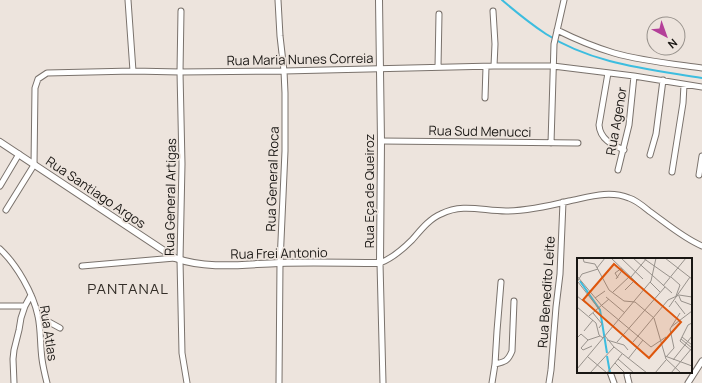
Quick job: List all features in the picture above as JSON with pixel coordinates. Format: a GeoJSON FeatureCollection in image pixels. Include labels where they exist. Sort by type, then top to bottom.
{"type":"FeatureCollection","features":[{"type":"Feature","properties":{"kind":"street"},"geometry":{"type":"LineString","coordinates":[[128,0],[133,71]]}},
{"type":"Feature","properties":{"kind":"street","name":"Rua General Roca"},"geometry":{"type":"LineString","coordinates":[[278,0],[285,93],[280,263],[279,383]]}},
{"type":"Feature","properties":{"kind":"street","name":"Rua Eça de Queiroz"},"geometry":{"type":"LineString","coordinates":[[379,0],[381,141],[380,263],[383,383]]}},
{"type":"Feature","properties":{"kind":"street"},"geometry":{"type":"LineString","coordinates":[[551,143],[554,44],[564,0]]}},
{"type":"Feature","properties":{"kind":"street","name":"Rua General Artigas"},"geometry":{"type":"LineString","coordinates":[[181,11],[180,72],[182,164],[177,259],[182,353],[187,383]]}},
{"type":"Feature","properties":{"kind":"street"},"geometry":{"type":"LineString","coordinates":[[493,11],[495,44],[494,66]]}},
{"type":"Feature","properties":{"kind":"street"},"geometry":{"type":"LineString","coordinates":[[438,14],[438,67]]}},
{"type":"Feature","properties":{"kind":"street"},"geometry":{"type":"LineString","coordinates":[[556,33],[614,53],[650,61],[702,68]]}},
{"type":"Feature","properties":{"kind":"street","name":"Rua Maria Nunes Correia"},"geometry":{"type":"LineString","coordinates":[[34,165],[35,88],[38,79],[47,73],[133,71],[284,71],[553,66],[608,72],[702,87]]}},
{"type":"Feature","properties":{"kind":"street"},"geometry":{"type":"LineString","coordinates":[[484,98],[486,67]]}},
{"type":"Feature","properties":{"kind":"street"},"geometry":{"type":"LineString","coordinates":[[608,72],[599,125],[600,130],[608,142],[624,150]]}},
{"type":"Feature","properties":{"kind":"street","name":"Rua Agenor"},"geometry":{"type":"LineString","coordinates":[[618,170],[629,125],[634,76]]}},
{"type":"Feature","properties":{"kind":"street"},"geometry":{"type":"LineString","coordinates":[[650,155],[656,134],[663,80]]}},
{"type":"Feature","properties":{"kind":"street"},"geometry":{"type":"LineString","coordinates":[[672,172],[683,103],[684,85]]}},
{"type":"Feature","properties":{"kind":"street","name":"Rua Sud Menucci"},"geometry":{"type":"LineString","coordinates":[[381,141],[578,143]]}},
{"type":"Feature","properties":{"kind":"street","name":"Rua Santiago Argos"},"geometry":{"type":"LineString","coordinates":[[0,143],[19,154],[177,259]]}},
{"type":"Feature","properties":{"kind":"street"},"geometry":{"type":"LineString","coordinates":[[0,186],[19,154]]}},
{"type":"Feature","properties":{"kind":"street"},"geometry":{"type":"LineString","coordinates":[[699,175],[702,156]]}},
{"type":"Feature","properties":{"kind":"street"},"geometry":{"type":"LineString","coordinates":[[6,210],[34,165]]}},
{"type":"Feature","properties":{"kind":"street"},"geometry":{"type":"LineString","coordinates":[[380,263],[394,256],[404,248],[432,219],[450,210],[470,208],[513,211],[598,195],[621,195],[630,198],[676,231],[702,246]]}},
{"type":"Feature","properties":{"kind":"street","name":"Rua Benedito Leite"},"geometry":{"type":"LineString","coordinates":[[548,383],[551,370],[560,274],[563,202]]}},
{"type":"Feature","properties":{"kind":"street","name":"Rua Atlas"},"geometry":{"type":"LineString","coordinates":[[0,249],[15,267],[25,282],[31,295],[38,316],[42,360],[47,383]]}},
{"type":"Feature","properties":{"kind":"street","name":"Rua Frei Antonio"},"geometry":{"type":"LineString","coordinates":[[82,266],[177,259],[195,264],[212,266],[280,263],[380,263]]}},
{"type":"Feature","properties":{"kind":"street"},"geometry":{"type":"LineString","coordinates":[[492,383],[495,364],[501,282]]}},
{"type":"Feature","properties":{"kind":"street"},"geometry":{"type":"LineString","coordinates":[[14,383],[14,350],[21,318],[31,295]]}},
{"type":"Feature","properties":{"kind":"street"},"geometry":{"type":"LineString","coordinates":[[495,364],[509,359],[512,351],[514,301]]}},
{"type":"Feature","properties":{"kind":"street"},"geometry":{"type":"LineString","coordinates":[[0,306],[25,306]]}},
{"type":"Feature","properties":{"kind":"street"},"geometry":{"type":"LineString","coordinates":[[38,316],[60,328]]}},
{"type":"Feature","properties":{"kind":"street"},"geometry":{"type":"LineString","coordinates":[[688,383],[702,361]]}},
{"type":"Feature","properties":{"kind":"street"},"geometry":{"type":"LineString","coordinates":[[610,373],[614,383]]}},
{"type":"Feature","properties":{"kind":"street"},"geometry":{"type":"LineString","coordinates":[[628,373],[629,383]]}},
{"type":"Feature","properties":{"kind":"waterway"},"geometry":{"type":"LineString","coordinates":[[502,0],[546,34],[582,52],[621,64],[702,78]]}},
{"type":"Feature","properties":{"kind":"district","name":"PANTANAL"},"geometry":{"type":"Point","coordinates":[128,288]}}]}
